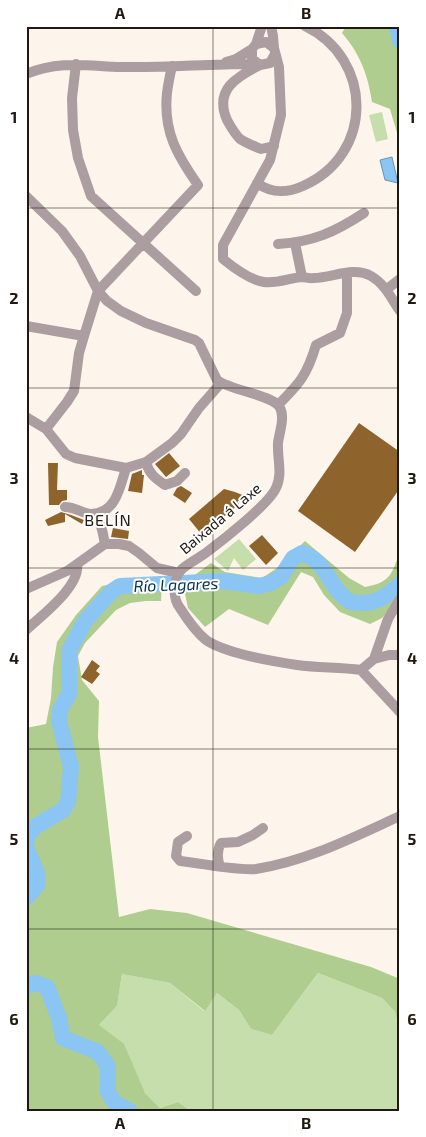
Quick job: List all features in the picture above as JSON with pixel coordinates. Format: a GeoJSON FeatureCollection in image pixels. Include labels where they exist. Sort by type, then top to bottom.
{"type":"FeatureCollection","features":[{"type":"Feature","properties":{"kind":"street"},"geometry":{"type":"LineString","coordinates":[[262,26],[254,46],[252,59],[272,68],[279,78]]}},
{"type":"Feature","properties":{"kind":"street"},"geometry":{"type":"LineString","coordinates":[[271,26],[274,51],[279,67],[282,115],[270,160],[223,245],[224,259],[233,267],[261,282],[270,283],[302,277],[313,278],[347,273],[363,273],[371,276],[387,289],[400,311]]}},
{"type":"Feature","properties":{"kind":"street"},"geometry":{"type":"LineString","coordinates":[[257,183],[273,191],[291,191],[315,181],[326,173],[344,152],[352,134],[357,98],[352,76],[332,44],[320,34],[305,26]]}},
{"type":"Feature","properties":{"kind":"street"},"geometry":{"type":"LineString","coordinates":[[221,64],[236,59],[254,46],[266,42],[274,51]]}},
{"type":"Feature","properties":{"kind":"street"},"geometry":{"type":"LineString","coordinates":[[26,74],[52,66],[76,64],[121,67],[260,64],[270,63],[274,51]]}},
{"type":"Feature","properties":{"kind":"street"},"geometry":{"type":"LineString","coordinates":[[76,64],[72,98],[73,130],[78,158],[91,196],[196,291]]}},
{"type":"Feature","properties":{"kind":"street"},"geometry":{"type":"LineString","coordinates":[[260,64],[236,79],[227,89],[222,100],[225,114],[232,130],[241,140],[261,149],[274,146]]}},
{"type":"Feature","properties":{"kind":"street"},"geometry":{"type":"LineString","coordinates":[[46,429],[74,390],[84,336],[98,291],[198,185],[173,146],[168,126],[166,105],[172,66]]}},
{"type":"Feature","properties":{"kind":"street"},"geometry":{"type":"LineString","coordinates":[[26,196],[72,243],[98,291],[107,302],[146,323],[195,340],[199,343],[213,374],[221,384],[267,398],[278,405],[301,381],[311,363],[316,345],[340,333],[346,313],[347,273]]}},
{"type":"Feature","properties":{"kind":"street"},"geometry":{"type":"LineString","coordinates":[[278,244],[295,243],[326,235],[364,213]]}},
{"type":"Feature","properties":{"kind":"street"},"geometry":{"type":"LineString","coordinates":[[295,243],[302,277]]}},
{"type":"Feature","properties":{"kind":"street"},"geometry":{"type":"LineString","coordinates":[[387,289],[400,279]]}},
{"type":"Feature","properties":{"kind":"street"},"geometry":{"type":"LineString","coordinates":[[26,326],[84,336]]}},
{"type":"Feature","properties":{"kind":"street"},"geometry":{"type":"LineString","coordinates":[[26,417],[46,429],[66,454],[75,458],[126,468],[146,462],[172,443],[181,434],[199,408],[221,384]]}},
{"type":"Feature","properties":{"kind":"street","name":"Baixada á Laxe"},"geometry":{"type":"LineString","coordinates":[[178,575],[261,507],[275,491],[280,476],[278,450],[282,415],[278,405]]}},
{"type":"Feature","properties":{"kind":"street"},"geometry":{"type":"LineString","coordinates":[[146,462],[148,470],[154,478],[165,485],[177,481],[185,473]]}},
{"type":"Feature","properties":{"kind":"street"},"geometry":{"type":"LineString","coordinates":[[92,514],[108,510],[114,504],[126,468]]}},
{"type":"Feature","properties":{"kind":"street"},"geometry":{"type":"LineString","coordinates":[[65,507],[74,507],[92,514],[102,526],[104,544]]}},
{"type":"Feature","properties":{"kind":"street"},"geometry":{"type":"LineString","coordinates":[[26,589],[67,571],[104,544],[129,546],[157,568],[178,575],[175,595],[178,606],[212,644],[243,655],[297,665],[361,670],[400,712]]}},
{"type":"Feature","properties":{"kind":"street"},"geometry":{"type":"LineString","coordinates":[[26,630],[66,592],[78,570],[77,564]]}},
{"type":"Feature","properties":{"kind":"street"},"geometry":{"type":"LineString","coordinates":[[374,659],[388,619],[400,599]]}},
{"type":"Feature","properties":{"kind":"street"},"geometry":{"type":"LineString","coordinates":[[361,670],[374,659],[389,655],[400,655]]}},
{"type":"Feature","properties":{"kind":"street"},"geometry":{"type":"LineString","coordinates":[[188,836],[178,842],[176,856],[180,861],[227,868],[255,869],[310,854],[400,816]]}},
{"type":"Feature","properties":{"kind":"street"},"geometry":{"type":"LineString","coordinates":[[220,866],[218,848],[221,843],[238,842],[263,828]]}},
{"type":"Feature","properties":{"kind":"green space"},"geometry":{"type":"Polygon","coordinates":[[[346,26],[400,26],[400,143],[390,109],[372,102],[362,65],[354,49],[342,33],[346,26]]]}},
{"type":"Feature","properties":{"kind":"green space"},"geometry":{"type":"Polygon","coordinates":[[[382,112],[388,139],[376,142],[369,115],[382,112]]]}},
{"type":"Feature","properties":{"kind":"green space"},"geometry":{"type":"Polygon","coordinates":[[[239,539],[256,559],[243,570],[234,558],[228,571],[214,559],[239,539]]]}},
{"type":"Feature","properties":{"kind":"green space"},"geometry":{"type":"Polygon","coordinates":[[[305,541],[349,578],[365,587],[380,583],[389,576],[400,552],[400,597],[382,618],[370,624],[340,612],[324,595],[313,577],[301,572],[268,625],[229,609],[205,627],[188,608],[185,594],[192,577],[211,563],[225,572],[262,578],[277,568],[305,541]]]}},
{"type":"Feature","properties":{"kind":"green space"},"geometry":{"type":"Polygon","coordinates":[[[134,579],[162,579],[161,601],[130,603],[116,610],[85,643],[78,656],[82,680],[99,701],[98,737],[119,917],[150,909],[187,913],[371,967],[400,979],[400,1032],[395,1012],[382,998],[318,973],[272,1035],[251,1029],[239,1010],[217,993],[205,1011],[170,983],[122,974],[117,1006],[99,1025],[124,1044],[145,1093],[160,1108],[178,1102],[191,1111],[26,1111],[26,728],[46,724],[57,642],[76,615],[102,586],[134,579]]]}},
{"type":"Feature","properties":{"kind":"green space"},"geometry":{"type":"Polygon","coordinates":[[[318,973],[382,998],[395,1012],[400,1032],[400,1111],[191,1111],[178,1102],[160,1108],[145,1093],[99,1025],[117,1006],[122,974],[170,983],[204,1011],[217,993],[239,1010],[251,1029],[272,1035],[318,973]]]}},
{"type":"Feature","properties":{"kind":"water"},"geometry":{"type":"Polygon","coordinates":[[[392,157],[398,183],[385,180],[380,160],[392,157]]]}},
{"type":"Feature","properties":{"kind":"building"},"geometry":{"type":"Polygon","coordinates":[[[359,423],[400,452],[400,488],[355,552],[298,511],[359,423]]]}},
{"type":"Feature","properties":{"kind":"building"},"geometry":{"type":"Polygon","coordinates":[[[169,453],[180,466],[166,477],[155,464],[169,453]]]}},
{"type":"Feature","properties":{"kind":"building"},"geometry":{"type":"Polygon","coordinates":[[[48,463],[58,463],[57,490],[67,490],[67,500],[62,501],[59,505],[49,505],[48,463]]]}},
{"type":"Feature","properties":{"kind":"building"},"geometry":{"type":"Polygon","coordinates":[[[142,470],[142,475],[144,475],[142,493],[128,491],[132,474],[142,470]]]}},
{"type":"Feature","properties":{"kind":"building"},"geometry":{"type":"Polygon","coordinates":[[[181,486],[192,493],[185,503],[173,495],[177,488],[181,486]]]}},
{"type":"Feature","properties":{"kind":"building"},"geometry":{"type":"Polygon","coordinates":[[[224,489],[245,496],[237,502],[239,504],[202,535],[189,519],[224,489]]]}},
{"type":"Feature","properties":{"kind":"building"},"geometry":{"type":"Polygon","coordinates":[[[61,512],[84,520],[82,524],[65,514],[65,522],[48,526],[45,520],[61,512]]]}},
{"type":"Feature","properties":{"kind":"building"},"geometry":{"type":"Polygon","coordinates":[[[113,528],[129,531],[128,539],[111,537],[113,528]]]}},
{"type":"Feature","properties":{"kind":"building"},"geometry":{"type":"Polygon","coordinates":[[[262,535],[278,553],[266,565],[249,546],[262,535]]]}},
{"type":"Feature","properties":{"kind":"building"},"geometry":{"type":"Polygon","coordinates":[[[92,660],[100,666],[96,671],[100,674],[92,684],[81,677],[92,660]]]}},
{"type":"Feature","properties":{"kind":"waterway","name":"Río Lagares"},"geometry":{"type":"LineString","coordinates":[[397,26],[400,41]]}},
{"type":"Feature","properties":{"kind":"waterway","name":"Río Lagares"},"geometry":{"type":"LineString","coordinates":[[26,898],[38,884],[37,873],[26,847],[27,836],[36,826],[63,810],[68,802],[71,767],[59,721],[60,710],[69,694],[69,651],[85,621],[111,592],[120,586],[224,581],[259,586],[271,583],[281,577],[293,558],[302,553],[318,562],[338,590],[351,602],[368,603],[378,600],[400,584]]}},
{"type":"Feature","properties":{"kind":"waterway","name":"Río Lagares"},"geometry":{"type":"LineString","coordinates":[[26,986],[36,983],[47,987],[59,1018],[63,1038],[98,1052],[108,1066],[108,1092],[115,1103],[130,1111]]}},
{"type":"Feature","properties":{"kind":"district","name":"BELÍN"},"geometry":{"type":"Point","coordinates":[108,519]}}]}
